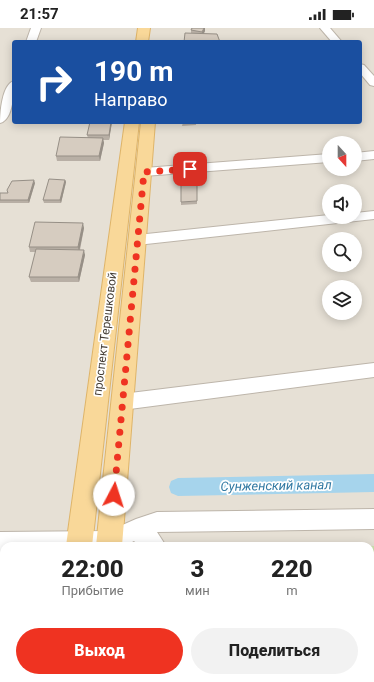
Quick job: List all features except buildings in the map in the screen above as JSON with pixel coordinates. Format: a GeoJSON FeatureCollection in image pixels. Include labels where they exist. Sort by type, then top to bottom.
{"type":"FeatureCollection","features":[{"type":"Feature","properties":{"kind":"main road"},"geometry":{"type":"LineString","coordinates":[[142,40],[144,28]]}},
{"type":"Feature","properties":{"kind":"main road","name":"проспект Терешковой"},"geometry":{"type":"LineString","coordinates":[[79,542],[132,124]]}},
{"type":"Feature","properties":{"kind":"main road","name":"проспект Терешковой"},"geometry":{"type":"LineString","coordinates":[[110,542],[148,124]]}},
{"type":"Feature","properties":{"kind":"street"},"geometry":{"type":"LineString","coordinates":[[32,40],[36,28]]}},
{"type":"Feature","properties":{"kind":"street"},"geometry":{"type":"LineString","coordinates":[[325,28],[335,40]]}},
{"type":"Feature","properties":{"kind":"street"},"geometry":{"type":"LineString","coordinates":[[362,69],[374,82]]}},
{"type":"Feature","properties":{"kind":"street"},"geometry":{"type":"LineString","coordinates":[[0,120],[12,89]]}},
{"type":"Feature","properties":{"kind":"street"},"geometry":{"type":"LineString","coordinates":[[362,156],[374,155]]}},
{"type":"Feature","properties":{"kind":"street"},"geometry":{"type":"LineString","coordinates":[[144,172],[322,159]]}},
{"type":"Feature","properties":{"kind":"street"},"geometry":{"type":"LineString","coordinates":[[137,240],[374,215]]}},
{"type":"Feature","properties":{"kind":"street"},"geometry":{"type":"LineString","coordinates":[[122,402],[374,370]]}},
{"type":"Feature","properties":{"kind":"street"},"geometry":{"type":"LineString","coordinates":[[113,542],[136,529],[157,522],[374,519]]}},
{"type":"Feature","properties":{"kind":"street"},"geometry":{"type":"LineString","coordinates":[[136,529],[150,542]]}},
{"type":"Feature","properties":{"kind":"shaded area"},"geometry":{"type":"Polygon","coordinates":[[[0,28],[374,28],[374,542],[0,542],[0,28]]]}},
{"type":"Feature","properties":{"kind":"waterway","name":"Сунженский канал"},"geometry":{"type":"LineString","coordinates":[[178,487],[374,483]]}},
{"type":"Feature","properties":{"kind":"route"},"geometry":{"type":"LineString","coordinates":[[114,495],[144,172],[190,169]]}}]}
